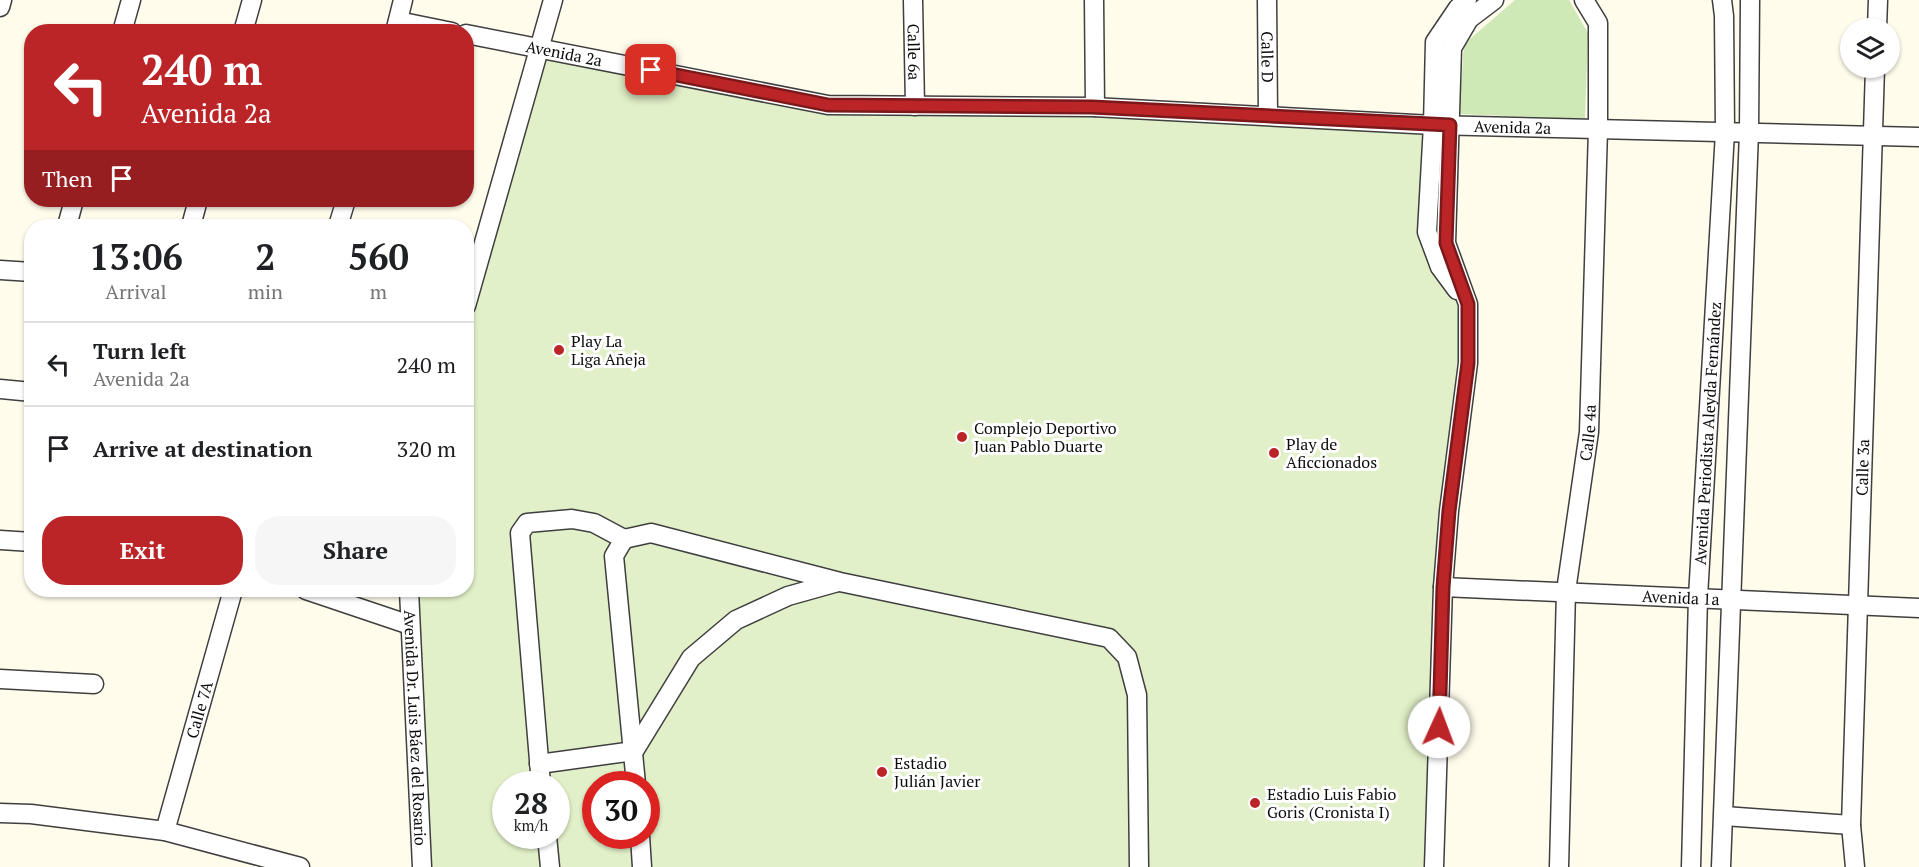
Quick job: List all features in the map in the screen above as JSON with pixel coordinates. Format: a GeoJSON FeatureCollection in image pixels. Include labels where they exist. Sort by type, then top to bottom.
{"type":"FeatureCollection","features":[{"type":"Feature","properties":{"kind":"street"},"geometry":{"type":"LineString","coordinates":[[0,7],[2,0]]}},
{"type":"Feature","properties":{"kind":"street"},"geometry":{"type":"LineString","coordinates":[[124,24],[131,0]]}},
{"type":"Feature","properties":{"kind":"street"},"geometry":{"type":"LineString","coordinates":[[245,24],[252,0]]}},
{"type":"Feature","properties":{"kind":"street"},"geometry":{"type":"LineString","coordinates":[[397,24],[404,0]]}},
{"type":"Feature","properties":{"kind":"street"},"geometry":{"type":"LineString","coordinates":[[474,278],[553,0]]}},
{"type":"Feature","properties":{"kind":"street","name":"Calle 6a"},"geometry":{"type":"LineString","coordinates":[[913,0],[915,106]]}},
{"type":"Feature","properties":{"kind":"street"},"geometry":{"type":"LineString","coordinates":[[1094,0],[1095,107]]}},
{"type":"Feature","properties":{"kind":"street","name":"Calle D"},"geometry":{"type":"LineString","coordinates":[[1267,0],[1268,115]]}},
{"type":"Feature","properties":{"kind":"street"},"geometry":{"type":"LineString","coordinates":[[1442,125],[1435,42],[1458,8],[1467,0]]}},
{"type":"Feature","properties":{"kind":"street"},"geometry":{"type":"LineString","coordinates":[[1434,867],[1443,587],[1449,511],[1468,363],[1468,304],[1440,267],[1427,232],[1452,48],[1469,20],[1494,0]]}},
{"type":"Feature","properties":{"kind":"street","name":"Calle 4a"},"geometry":{"type":"LineString","coordinates":[[1559,867],[1566,591],[1589,432],[1598,129],[1598,23],[1584,0]]}},
{"type":"Feature","properties":{"kind":"street","name":"Avenida Periodista Aleyda Fernández"},"geometry":{"type":"LineString","coordinates":[[1691,867],[1698,597],[1725,132],[1722,0]]}},
{"type":"Feature","properties":{"kind":"street","name":"Avenida Periodista Aleyda Fernández"},"geometry":{"type":"LineString","coordinates":[[1721,867],[1749,132],[1750,0]]}},
{"type":"Feature","properties":{"kind":"street"},"geometry":{"type":"LineString","coordinates":[[1877,18],[1878,0]]}},
{"type":"Feature","properties":{"kind":"street","name":"Avenida 2a"},"geometry":{"type":"LineString","coordinates":[[474,36],[828,105],[1095,107],[1442,125],[1749,132],[1872,138],[1919,137]]}},
{"type":"Feature","properties":{"kind":"street","name":"Calle 3a"},"geometry":{"type":"LineString","coordinates":[[1855,867],[1851,825],[1860,606],[1875,78]]}},
{"type":"Feature","properties":{"kind":"street"},"geometry":{"type":"LineString","coordinates":[[0,270],[24,272]]}},
{"type":"Feature","properties":{"kind":"street"},"geometry":{"type":"LineString","coordinates":[[0,389],[24,391]]}},
{"type":"Feature","properties":{"kind":"street"},"geometry":{"type":"LineString","coordinates":[[540,771],[520,534],[526,523],[572,519],[594,523],[624,539],[651,533],[840,582],[1109,638],[1127,657],[1137,695],[1138,867]]}},
{"type":"Feature","properties":{"kind":"street"},"geometry":{"type":"LineString","coordinates":[[624,539],[614,556],[635,771]]}},
{"type":"Feature","properties":{"kind":"street"},"geometry":{"type":"LineString","coordinates":[[0,540],[24,542]]}},
{"type":"Feature","properties":{"kind":"street"},"geometry":{"type":"LineString","coordinates":[[539,764],[634,750],[691,658],[736,620],[788,596],[840,582]]}},
{"type":"Feature","properties":{"kind":"street","name":"Avenida 1a"},"geometry":{"type":"LineString","coordinates":[[1443,587],[1919,608]]}},
{"type":"Feature","properties":{"kind":"street","name":"Calle 7A"},"geometry":{"type":"LineString","coordinates":[[165,831],[231,597]]}},
{"type":"Feature","properties":{"kind":"street"},"geometry":{"type":"LineString","coordinates":[[327,597],[410,625]]}},
{"type":"Feature","properties":{"kind":"street","name":"Avenida Dr. Luis Báez del Rosario"},"geometry":{"type":"LineString","coordinates":[[409,597],[422,867]]}},
{"type":"Feature","properties":{"kind":"street"},"geometry":{"type":"LineString","coordinates":[[0,680],[94,684]]}},
{"type":"Feature","properties":{"kind":"street"},"geometry":{"type":"LineString","coordinates":[[0,813],[31,814],[165,831],[300,867]]}},
{"type":"Feature","properties":{"kind":"street"},"geometry":{"type":"LineString","coordinates":[[1724,816],[1851,825]]}},
{"type":"Feature","properties":{"kind":"street"},"geometry":{"type":"LineString","coordinates":[[548,849],[550,867]]}},
{"type":"Feature","properties":{"kind":"street"},"geometry":{"type":"LineString","coordinates":[[641,849],[642,867]]}},
{"type":"Feature","properties":{"kind":"green space"},"geometry":{"type":"Polygon","coordinates":[[[1515,0],[1569,0],[1588,33],[1585,119],[1459,114],[1464,44],[1515,0]]]}},
{"type":"Feature","properties":{"kind":"green space","name":"Complejo Deportivo Juan Pablo Duarte"},"geometry":{"type":"Polygon","coordinates":[[[540,49],[828,105],[1450,125],[1446,243],[1468,304],[1449,511],[1435,867],[423,867],[409,597],[474,597],[474,281],[540,49]]]}},
{"type":"Feature","properties":{"kind":"place","name":"Play La Liga Añeja"},"geometry":{"type":"Point","coordinates":[559,350]}},
{"type":"Feature","properties":{"kind":"place","name":"Complejo Deportivo Juan Pablo Duarte"},"geometry":{"type":"Point","coordinates":[962,437]}},
{"type":"Feature","properties":{"kind":"place","name":"Play de Aficcionados"},"geometry":{"type":"Point","coordinates":[1274,453]}},
{"type":"Feature","properties":{"kind":"place","name":"Estadio Julián Javier"},"geometry":{"type":"Point","coordinates":[882,772]}},
{"type":"Feature","properties":{"kind":"place","name":"Estadio Luis Fabio Goris (Cronista I)"},"geometry":{"type":"Point","coordinates":[1255,803]}},
{"type":"Feature","properties":{"kind":"route"},"geometry":{"type":"LineString","coordinates":[[651,70],[828,105],[1092,107],[1450,125],[1446,243],[1468,304],[1468,363],[1449,511],[1443,587],[1439,727]]}}]}
